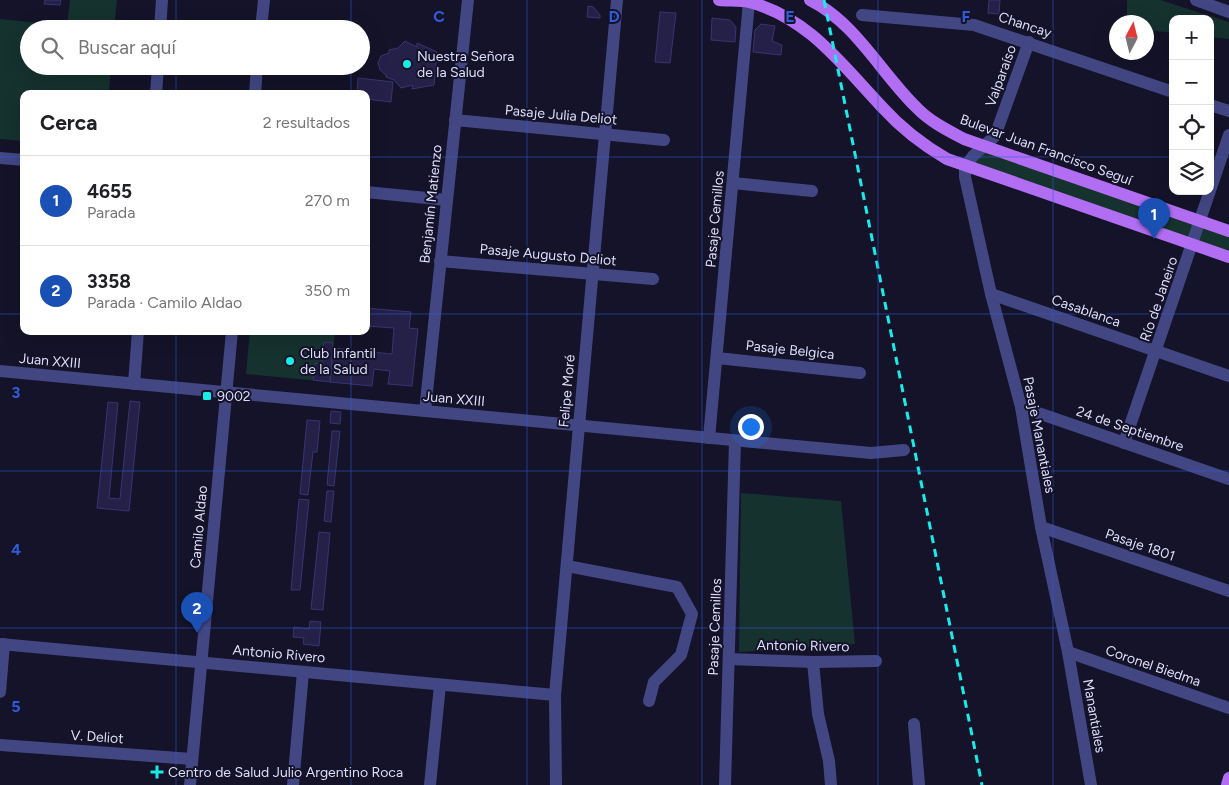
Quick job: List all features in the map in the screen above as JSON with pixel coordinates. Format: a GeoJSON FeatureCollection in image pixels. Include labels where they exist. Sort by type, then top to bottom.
{"type":"FeatureCollection","features":[{"type":"Feature","properties":{"kind":"main road"},"geometry":{"type":"LineString","coordinates":[[719,0],[749,2],[788,19],[807,30],[824,43],[881,107],[912,136],[948,159],[966,167],[1229,257]]}},
{"type":"Feature","properties":{"kind":"main road","name":"Bulevar Juan Francisco Seguí"},"geometry":{"type":"LineString","coordinates":[[810,0],[826,10],[845,26],[917,108],[943,128],[985,146],[1229,231]]}},
{"type":"Feature","properties":{"kind":"main road"},"geometry":{"type":"LineString","coordinates":[[1227,785],[1229,778]]}},
{"type":"Feature","properties":{"kind":"street"},"geometry":{"type":"LineString","coordinates":[[161,20],[162,0]]}},
{"type":"Feature","properties":{"kind":"street"},"geometry":{"type":"LineString","coordinates":[[262,20],[264,0]]}},
{"type":"Feature","properties":{"kind":"street","name":"Benjamín Matienzo"},"geometry":{"type":"LineString","coordinates":[[425,411],[468,0]]}},
{"type":"Feature","properties":{"kind":"street","name":"Felipe Moré"},"geometry":{"type":"LineString","coordinates":[[556,785],[555,696],[617,0]]}},
{"type":"Feature","properties":{"kind":"street"},"geometry":{"type":"LineString","coordinates":[[1196,0],[1229,12]]}},
{"type":"Feature","properties":{"kind":"street","name":"Pasaje Cemillos"},"geometry":{"type":"LineString","coordinates":[[709,438],[749,2]]}},
{"type":"Feature","properties":{"kind":"street","name":"Chancay"},"geometry":{"type":"LineString","coordinates":[[862,15],[974,25],[1030,42],[1169,91]]}},
{"type":"Feature","properties":{"kind":"street","name":"Valparaíso"},"geometry":{"type":"LineString","coordinates":[[966,167],[973,156],[995,136],[1030,42]]}},
{"type":"Feature","properties":{"kind":"street"},"geometry":{"type":"LineString","coordinates":[[156,90],[157,75]]}},
{"type":"Feature","properties":{"kind":"street"},"geometry":{"type":"LineString","coordinates":[[255,90],[256,75]]}},
{"type":"Feature","properties":{"kind":"street"},"geometry":{"type":"LineString","coordinates":[[1214,106],[1229,111]]}},
{"type":"Feature","properties":{"kind":"street","name":"Pasaje Julia Deliot"},"geometry":{"type":"LineString","coordinates":[[455,120],[664,140]]}},
{"type":"Feature","properties":{"kind":"street","name":"Río de Janeiro"},"geometry":{"type":"LineString","coordinates":[[1124,443],[1202,221],[1229,135]]}},
{"type":"Feature","properties":{"kind":"street"},"geometry":{"type":"LineString","coordinates":[[0,158],[20,160]]}},
{"type":"Feature","properties":{"kind":"street","name":"Pasaje Manantiales"},"geometry":{"type":"LineString","coordinates":[[966,167],[965,177],[991,294],[1021,407],[1041,527],[1068,652]]}},
{"type":"Feature","properties":{"kind":"street"},"geometry":{"type":"LineString","coordinates":[[733,183],[812,191]]}},
{"type":"Feature","properties":{"kind":"street"},"geometry":{"type":"LineString","coordinates":[[370,192],[447,200]]}},
{"type":"Feature","properties":{"kind":"street","name":"Pasaje Augusto Deliot"},"geometry":{"type":"LineString","coordinates":[[440,261],[653,280]]}},
{"type":"Feature","properties":{"kind":"street","name":"Casablanca"},"geometry":{"type":"LineString","coordinates":[[991,294],[1229,376]]}},
{"type":"Feature","properties":{"kind":"street"},"geometry":{"type":"LineString","coordinates":[[134,384],[138,335]]}},
{"type":"Feature","properties":{"kind":"street","name":"Camilo Aldao"},"geometry":{"type":"LineString","coordinates":[[190,785],[232,335]]}},
{"type":"Feature","properties":{"kind":"street","name":"Pasaje Belgica"},"geometry":{"type":"LineString","coordinates":[[717,358],[860,373]]}},
{"type":"Feature","properties":{"kind":"street","name":"Juan XXIII"},"geometry":{"type":"LineString","coordinates":[[0,371],[870,454],[904,450]]}},
{"type":"Feature","properties":{"kind":"street","name":"24 de Septiembre"},"geometry":{"type":"LineString","coordinates":[[1021,407],[1229,479]]}},
{"type":"Feature","properties":{"kind":"street","name":"Pasaje Cemillos"},"geometry":{"type":"LineString","coordinates":[[725,785],[735,441]]}},
{"type":"Feature","properties":{"kind":"street","name":"Pasaje 1801"},"geometry":{"type":"LineString","coordinates":[[1041,527],[1229,591]]}},
{"type":"Feature","properties":{"kind":"street"},"geometry":{"type":"LineString","coordinates":[[567,566],[677,587],[692,614],[681,655],[654,682],[649,701]]}},
{"type":"Feature","properties":{"kind":"street"},"geometry":{"type":"LineString","coordinates":[[0,692],[2,644]]}},
{"type":"Feature","properties":{"kind":"street","name":"Antonio Rivero"},"geometry":{"type":"LineString","coordinates":[[2,644],[555,696]]}},
{"type":"Feature","properties":{"kind":"street","name":"Coronel Biedma"},"geometry":{"type":"LineString","coordinates":[[1068,652],[1229,708]]}},
{"type":"Feature","properties":{"kind":"street","name":"Manantiales"},"geometry":{"type":"LineString","coordinates":[[1068,652],[1090,785]]}},
{"type":"Feature","properties":{"kind":"street","name":"Antonio Rivero"},"geometry":{"type":"LineString","coordinates":[[729,659],[813,662],[876,661]]}},
{"type":"Feature","properties":{"kind":"street"},"geometry":{"type":"LineString","coordinates":[[813,662],[818,714],[829,761],[831,785]]}},
{"type":"Feature","properties":{"kind":"street"},"geometry":{"type":"LineString","coordinates":[[293,785],[303,672]]}},
{"type":"Feature","properties":{"kind":"street"},"geometry":{"type":"LineString","coordinates":[[430,785],[440,685]]}},
{"type":"Feature","properties":{"kind":"street"},"geometry":{"type":"LineString","coordinates":[[914,724],[919,785]]}},
{"type":"Feature","properties":{"kind":"street","name":"V. Deliot"},"geometry":{"type":"LineString","coordinates":[[0,745],[192,759]]}},
{"type":"Feature","properties":{"kind":"green space"},"geometry":{"type":"Polygon","coordinates":[[[70,0],[117,0],[115,20],[68,20],[70,0]]]}},
{"type":"Feature","properties":{"kind":"green space"},"geometry":{"type":"Polygon","coordinates":[[[1127,0],[1160,0],[1207,15],[1169,15],[1169,33],[1154,31],[1154,15],[1127,15],[1127,0]]]}},
{"type":"Feature","properties":{"kind":"green space"},"geometry":{"type":"Polygon","coordinates":[[[1214,17],[1229,22],[1229,39],[1214,37],[1214,17]]]}},
{"type":"Feature","properties":{"kind":"green space"},"geometry":{"type":"Polygon","coordinates":[[[0,19],[20,21],[20,75],[110,75],[109,90],[20,90],[20,141],[0,139],[0,19]]]}},
{"type":"Feature","properties":{"kind":"green space"},"geometry":{"type":"Polygon","coordinates":[[[985,146],[1229,231],[1229,257],[968,163],[985,146]]]}},
{"type":"Feature","properties":{"kind":"green space","name":"Club Infantil de la Salud"},"geometry":{"type":"Polygon","coordinates":[[[250,335],[335,335],[330,382],[246,374],[250,335]]]}},
{"type":"Feature","properties":{"kind":"green space"},"geometry":{"type":"Polygon","coordinates":[[[741,493],[841,501],[855,644],[739,652],[741,493]]]}},
{"type":"Feature","properties":{"kind":"building"},"geometry":{"type":"Polygon","coordinates":[[[45,0],[61,0],[60,5],[44,4],[45,0]]]}},
{"type":"Feature","properties":{"kind":"building"},"geometry":{"type":"Polygon","coordinates":[[[989,0],[1000,0],[999,14],[988,13],[989,0]]]}},
{"type":"Feature","properties":{"kind":"building"},"geometry":{"type":"Polygon","coordinates":[[[588,6],[593,7],[600,15],[600,18],[587,17],[588,6]]]}},
{"type":"Feature","properties":{"kind":"building"},"geometry":{"type":"Polygon","coordinates":[[[660,12],[676,13],[670,63],[655,62],[660,12]]]}},
{"type":"Feature","properties":{"kind":"building"},"geometry":{"type":"Polygon","coordinates":[[[712,18],[730,20],[736,27],[735,42],[711,40],[712,18]]]}},
{"type":"Feature","properties":{"kind":"building"},"geometry":{"type":"Polygon","coordinates":[[[761,24],[775,26],[772,41],[782,45],[781,55],[753,52],[755,30],[761,24]]]}},
{"type":"Feature","properties":{"kind":"building","name":"Nuestra Señora de la Salud"},"geometry":{"type":"Polygon","coordinates":[[[405,41],[417,47],[417,43],[437,52],[434,85],[412,89],[413,85],[401,88],[394,80],[386,77],[380,70],[378,63],[381,56],[389,53],[389,50],[398,48],[405,41]]]}},
{"type":"Feature","properties":{"kind":"building"},"geometry":{"type":"Polygon","coordinates":[[[358,78],[393,82],[391,102],[370,99],[370,90],[357,90],[358,78]]]}},
{"type":"Feature","properties":{"kind":"building"},"geometry":{"type":"Polygon","coordinates":[[[370,308],[411,312],[409,328],[418,329],[412,386],[388,384],[390,371],[374,369],[372,386],[330,382],[333,348],[392,354],[394,328],[370,326],[370,308]]]}},
{"type":"Feature","properties":{"kind":"building"},"geometry":{"type":"Polygon","coordinates":[[[324,342],[333,343],[330,382],[313,380],[315,363],[322,364],[324,342]]]}},
{"type":"Feature","properties":{"kind":"building"},"geometry":{"type":"Polygon","coordinates":[[[130,401],[140,402],[129,511],[97,508],[108,402],[118,403],[109,498],[120,499],[130,401]]]}},
{"type":"Feature","properties":{"kind":"building"},"geometry":{"type":"Polygon","coordinates":[[[331,411],[341,412],[340,424],[330,423],[331,411]]]}},
{"type":"Feature","properties":{"kind":"building"},"geometry":{"type":"Polygon","coordinates":[[[307,420],[320,421],[317,452],[313,452],[308,495],[300,494],[307,420]]]}},
{"type":"Feature","properties":{"kind":"building"},"geometry":{"type":"Polygon","coordinates":[[[332,431],[340,431],[334,486],[327,485],[332,431]]]}},
{"type":"Feature","properties":{"kind":"building"},"geometry":{"type":"Polygon","coordinates":[[[327,491],[334,491],[331,522],[324,521],[327,491]]]}},
{"type":"Feature","properties":{"kind":"building"},"geometry":{"type":"Polygon","coordinates":[[[299,499],[309,500],[300,590],[291,590],[299,499]]]}},
{"type":"Feature","properties":{"kind":"building"},"geometry":{"type":"Polygon","coordinates":[[[319,532],[330,533],[323,610],[311,609],[319,532]]]}},
{"type":"Feature","properties":{"kind":"building"},"geometry":{"type":"Polygon","coordinates":[[[310,621],[321,622],[319,646],[303,644],[304,638],[293,637],[294,627],[309,629],[310,621]]]}},
{"type":"Feature","properties":{"kind":"railway"},"geometry":{"type":"LineString","coordinates":[[824,0],[982,785]]}},
{"type":"Feature","properties":{"kind":"place","name":"Nuestra Señora de la Salud"},"geometry":{"type":"Point","coordinates":[407,64]}},
{"type":"Feature","properties":{"kind":"place","name":"4655"},"geometry":{"type":"Point","coordinates":[1154,239]}},
{"type":"Feature","properties":{"kind":"place","name":"Club Infantil de la Salud"},"geometry":{"type":"Point","coordinates":[290,361]}},
{"type":"Feature","properties":{"kind":"place","name":"9002"},"geometry":{"type":"Point","coordinates":[207,396]}},
{"type":"Feature","properties":{"kind":"place","name":"3358"},"geometry":{"type":"Point","coordinates":[197,633]}},
{"type":"Feature","properties":{"kind":"place","name":"Centro de Salud Julio Argentino Roca"},"geometry":{"type":"Point","coordinates":[157,772]}}]}
